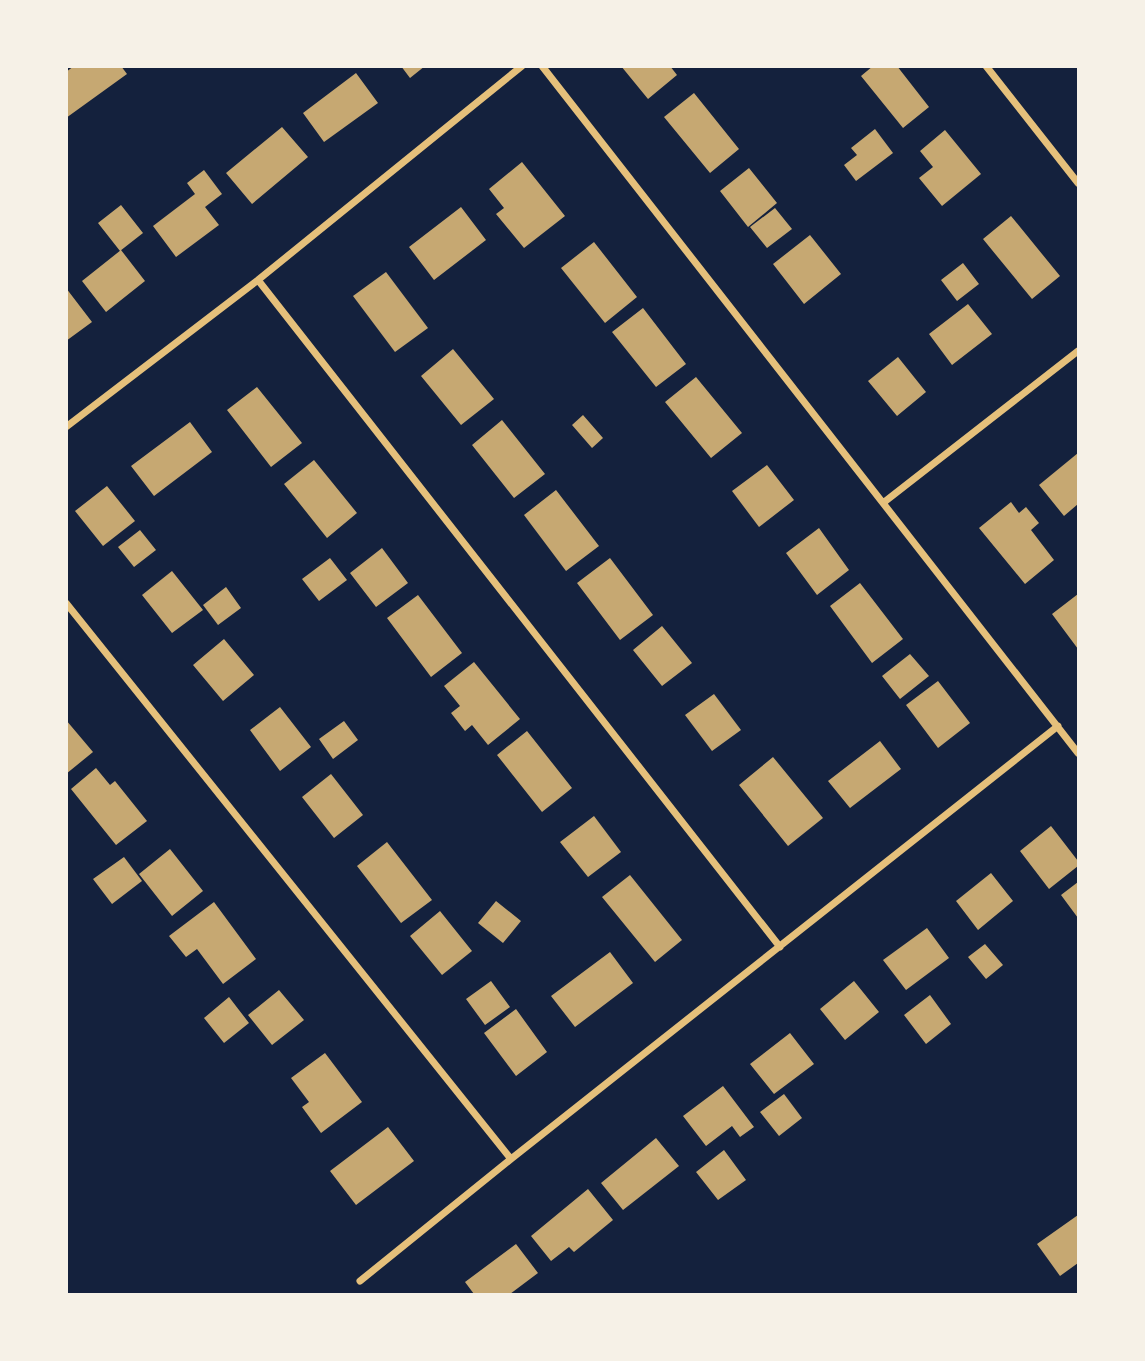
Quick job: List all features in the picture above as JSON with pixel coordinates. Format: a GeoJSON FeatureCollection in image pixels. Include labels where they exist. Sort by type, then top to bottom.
{"type":"FeatureCollection","features":[{"type":"Feature","properties":{"kind":"street"},"geometry":{"type":"LineString","coordinates":[[66,427],[258,280],[522,66]]}},
{"type":"Feature","properties":{"kind":"street"},"geometry":{"type":"LineString","coordinates":[[542,66],[1079,752]]}},
{"type":"Feature","properties":{"kind":"street"},"geometry":{"type":"LineString","coordinates":[[986,66],[1079,183]]}},
{"type":"Feature","properties":{"kind":"street"},"geometry":{"type":"LineString","coordinates":[[258,280],[780,947]]}},
{"type":"Feature","properties":{"kind":"street"},"geometry":{"type":"LineString","coordinates":[[883,503],[1079,351]]}},
{"type":"Feature","properties":{"kind":"street"},"geometry":{"type":"LineString","coordinates":[[66,603],[510,1159]]}},
{"type":"Feature","properties":{"kind":"street"},"geometry":{"type":"LineString","coordinates":[[360,1281],[510,1159],[1058,726]]}},
{"type":"Feature","properties":{"kind":"building"},"geometry":{"type":"Polygon","coordinates":[[[74,66],[121,66],[127,74],[66,118],[66,72],[74,66]]]}},
{"type":"Feature","properties":{"kind":"building"},"geometry":{"type":"Polygon","coordinates":[[[401,66],[425,66],[410,78],[401,66]]]}},
{"type":"Feature","properties":{"kind":"building"},"geometry":{"type":"Polygon","coordinates":[[[621,66],[670,66],[677,75],[648,99],[621,66]]]}},
{"type":"Feature","properties":{"kind":"building"},"geometry":{"type":"Polygon","coordinates":[[[873,66],[897,66],[929,107],[903,128],[861,76],[873,66]]]}},
{"type":"Feature","properties":{"kind":"building"},"geometry":{"type":"Polygon","coordinates":[[[356,73],[378,103],[324,142],[303,113],[356,73]]]}},
{"type":"Feature","properties":{"kind":"building"},"geometry":{"type":"Polygon","coordinates":[[[694,93],[739,149],[710,173],[664,117],[694,93]]]}},
{"type":"Feature","properties":{"kind":"building"},"geometry":{"type":"Polygon","coordinates":[[[282,127],[308,157],[252,204],[226,173],[282,127]]]}},
{"type":"Feature","properties":{"kind":"building"},"geometry":{"type":"Polygon","coordinates":[[[875,129],[893,153],[856,181],[844,165],[857,155],[851,148],[875,129]]]}},
{"type":"Feature","properties":{"kind":"building"},"geometry":{"type":"Polygon","coordinates":[[[945,130],[981,174],[942,206],[919,178],[933,167],[920,151],[945,130]]]}},
{"type":"Feature","properties":{"kind":"building"},"geometry":{"type":"Polygon","coordinates":[[[522,162],[565,216],[524,248],[496,214],[504,208],[489,189],[522,162]]]}},
{"type":"Feature","properties":{"kind":"building"},"geometry":{"type":"Polygon","coordinates":[[[749,168],[777,203],[748,227],[720,191],[749,168]]]}},
{"type":"Feature","properties":{"kind":"building"},"geometry":{"type":"Polygon","coordinates":[[[204,170],[222,194],[205,207],[219,225],[176,257],[153,226],[195,194],[187,183],[204,170]]]}},
{"type":"Feature","properties":{"kind":"building"},"geometry":{"type":"Polygon","coordinates":[[[121,205],[143,233],[120,251],[98,223],[121,205]]]}},
{"type":"Feature","properties":{"kind":"building"},"geometry":{"type":"Polygon","coordinates":[[[461,207],[486,240],[434,280],[409,247],[461,207]]]}},
{"type":"Feature","properties":{"kind":"building"},"geometry":{"type":"Polygon","coordinates":[[[775,208],[792,229],[767,248],[750,227],[775,208]]]}},
{"type":"Feature","properties":{"kind":"building"},"geometry":{"type":"Polygon","coordinates":[[[1011,216],[1060,276],[1032,299],[983,239],[1011,216]]]}},
{"type":"Feature","properties":{"kind":"building"},"geometry":{"type":"Polygon","coordinates":[[[810,235],[841,274],[804,304],[773,264],[810,235]]]}},
{"type":"Feature","properties":{"kind":"building"},"geometry":{"type":"Polygon","coordinates":[[[594,242],[637,297],[605,323],[561,268],[594,242]]]}},
{"type":"Feature","properties":{"kind":"building"},"geometry":{"type":"Polygon","coordinates":[[[121,250],[145,281],[106,312],[82,281],[121,250]]]}},
{"type":"Feature","properties":{"kind":"building"},"geometry":{"type":"Polygon","coordinates":[[[963,263],[979,284],[957,301],[941,280],[963,263]]]}},
{"type":"Feature","properties":{"kind":"building"},"geometry":{"type":"Polygon","coordinates":[[[386,272],[428,328],[395,352],[353,296],[386,272]]]}},
{"type":"Feature","properties":{"kind":"building"},"geometry":{"type":"Polygon","coordinates":[[[66,288],[92,322],[66,341],[66,288]]]}},
{"type":"Feature","properties":{"kind":"building"},"geometry":{"type":"Polygon","coordinates":[[[968,304],[992,334],[952,365],[929,334],[968,304]]]}},
{"type":"Feature","properties":{"kind":"building"},"geometry":{"type":"Polygon","coordinates":[[[643,308],[686,364],[656,387],[612,332],[643,308]]]}},
{"type":"Feature","properties":{"kind":"building"},"geometry":{"type":"Polygon","coordinates":[[[453,349],[494,399],[461,425],[421,376],[453,349]]]}},
{"type":"Feature","properties":{"kind":"building"},"geometry":{"type":"Polygon","coordinates":[[[898,357],[926,392],[897,416],[868,381],[898,357]]]}},
{"type":"Feature","properties":{"kind":"building"},"geometry":{"type":"Polygon","coordinates":[[[696,377],[742,433],[711,458],[665,402],[696,377]]]}},
{"type":"Feature","properties":{"kind":"building"},"geometry":{"type":"Polygon","coordinates":[[[257,387],[302,443],[271,467],[227,410],[257,387]]]}},
{"type":"Feature","properties":{"kind":"building"},"geometry":{"type":"Polygon","coordinates":[[[583,415],[603,438],[592,448],[572,425],[583,415]]]}},
{"type":"Feature","properties":{"kind":"building"},"geometry":{"type":"Polygon","coordinates":[[[502,420],[545,474],[514,498],[472,445],[502,420]]]}},
{"type":"Feature","properties":{"kind":"building"},"geometry":{"type":"Polygon","coordinates":[[[190,422],[212,452],[154,496],[131,466],[190,422]]]}},
{"type":"Feature","properties":{"kind":"building"},"geometry":{"type":"Polygon","coordinates":[[[1078,453],[1078,504],[1064,516],[1039,485],[1078,453]]]}},
{"type":"Feature","properties":{"kind":"building"},"geometry":{"type":"Polygon","coordinates":[[[314,460],[357,513],[327,538],[284,484],[314,460]]]}},
{"type":"Feature","properties":{"kind":"building"},"geometry":{"type":"Polygon","coordinates":[[[767,465],[794,500],[759,527],[732,491],[767,465]]]}},
{"type":"Feature","properties":{"kind":"building"},"geometry":{"type":"Polygon","coordinates":[[[107,486],[135,521],[103,546],[75,511],[107,486]]]}},
{"type":"Feature","properties":{"kind":"building"},"geometry":{"type":"Polygon","coordinates":[[[556,490],[599,546],[566,571],[524,515],[556,490]]]}},
{"type":"Feature","properties":{"kind":"building"},"geometry":{"type":"Polygon","coordinates":[[[1011,502],[1019,513],[1026,507],[1039,523],[1031,530],[1054,560],[1025,584],[979,528],[1011,502]]]}},
{"type":"Feature","properties":{"kind":"building"},"geometry":{"type":"Polygon","coordinates":[[[819,528],[849,570],[817,595],[786,553],[819,528]]]}},
{"type":"Feature","properties":{"kind":"building"},"geometry":{"type":"Polygon","coordinates":[[[140,530],[156,550],[134,567],[118,547],[140,530]]]}},
{"type":"Feature","properties":{"kind":"building"},"geometry":{"type":"Polygon","coordinates":[[[382,548],[408,583],[376,607],[350,573],[382,548]]]}},
{"type":"Feature","properties":{"kind":"building"},"geometry":{"type":"Polygon","coordinates":[[[330,558],[347,580],[319,601],[302,579],[330,558]]]}},
{"type":"Feature","properties":{"kind":"building"},"geometry":{"type":"Polygon","coordinates":[[[610,558],[653,615],[620,640],[577,583],[610,558]]]}},
{"type":"Feature","properties":{"kind":"building"},"geometry":{"type":"Polygon","coordinates":[[[172,571],[203,610],[172,633],[142,595],[172,571]]]}},
{"type":"Feature","properties":{"kind":"building"},"geometry":{"type":"Polygon","coordinates":[[[860,583],[903,639],[872,663],[830,606],[860,583]]]}},
{"type":"Feature","properties":{"kind":"building"},"geometry":{"type":"Polygon","coordinates":[[[226,587],[241,608],[218,625],[203,605],[226,587]]]}},
{"type":"Feature","properties":{"kind":"building"},"geometry":{"type":"Polygon","coordinates":[[[1078,594],[1078,649],[1052,614],[1078,594]]]}},
{"type":"Feature","properties":{"kind":"building"},"geometry":{"type":"Polygon","coordinates":[[[418,595],[462,653],[431,677],[387,618],[418,595]]]}},
{"type":"Feature","properties":{"kind":"building"},"geometry":{"type":"Polygon","coordinates":[[[662,626],[692,663],[662,686],[633,650],[662,626]]]}},
{"type":"Feature","properties":{"kind":"building"},"geometry":{"type":"Polygon","coordinates":[[[224,639],[254,675],[223,701],[193,665],[224,639]]]}},
{"type":"Feature","properties":{"kind":"building"},"geometry":{"type":"Polygon","coordinates":[[[910,654],[929,676],[900,699],[882,676],[910,654]]]}},
{"type":"Feature","properties":{"kind":"building"},"geometry":{"type":"Polygon","coordinates":[[[474,662],[520,719],[488,745],[472,725],[465,731],[451,713],[460,706],[444,686],[474,662]]]}},
{"type":"Feature","properties":{"kind":"building"},"geometry":{"type":"Polygon","coordinates":[[[938,681],[970,723],[938,748],[906,705],[938,681]]]}},
{"type":"Feature","properties":{"kind":"building"},"geometry":{"type":"Polygon","coordinates":[[[714,694],[741,730],[712,751],[685,715],[714,694]]]}},
{"type":"Feature","properties":{"kind":"building"},"geometry":{"type":"Polygon","coordinates":[[[280,707],[311,747],[280,771],[250,730],[280,707]]]}},
{"type":"Feature","properties":{"kind":"building"},"geometry":{"type":"Polygon","coordinates":[[[66,720],[93,752],[66,774],[66,720]]]}},
{"type":"Feature","properties":{"kind":"building"},"geometry":{"type":"Polygon","coordinates":[[[344,721],[358,740],[333,759],[319,739],[344,721]]]}},
{"type":"Feature","properties":{"kind":"building"},"geometry":{"type":"Polygon","coordinates":[[[527,731],[572,788],[542,812],[497,755],[527,731]]]}},
{"type":"Feature","properties":{"kind":"building"},"geometry":{"type":"Polygon","coordinates":[[[880,741],[901,769],[850,808],[828,781],[880,741]]]}},
{"type":"Feature","properties":{"kind":"building"},"geometry":{"type":"Polygon","coordinates":[[[773,757],[823,818],[788,846],[739,785],[773,757]]]}},
{"type":"Feature","properties":{"kind":"building"},"geometry":{"type":"Polygon","coordinates":[[[96,768],[110,785],[115,781],[147,821],[116,845],[71,789],[96,768]]]}},
{"type":"Feature","properties":{"kind":"building"},"geometry":{"type":"Polygon","coordinates":[[[331,774],[363,815],[334,838],[302,797],[331,774]]]}},
{"type":"Feature","properties":{"kind":"building"},"geometry":{"type":"Polygon","coordinates":[[[594,816],[621,852],[588,877],[560,842],[594,816]]]}},
{"type":"Feature","properties":{"kind":"building"},"geometry":{"type":"Polygon","coordinates":[[[1051,826],[1078,861],[1078,866],[1049,889],[1020,851],[1051,826]]]}},
{"type":"Feature","properties":{"kind":"building"},"geometry":{"type":"Polygon","coordinates":[[[387,842],[432,900],[401,923],[357,866],[387,842]]]}},
{"type":"Feature","properties":{"kind":"building"},"geometry":{"type":"Polygon","coordinates":[[[170,849],[203,891],[172,916],[139,874],[170,849]]]}},
{"type":"Feature","properties":{"kind":"building"},"geometry":{"type":"Polygon","coordinates":[[[124,857],[142,881],[112,904],[93,879],[124,857]]]}},
{"type":"Feature","properties":{"kind":"building"},"geometry":{"type":"Polygon","coordinates":[[[991,873],[1013,901],[978,930],[956,901],[991,873]]]}},
{"type":"Feature","properties":{"kind":"building"},"geometry":{"type":"Polygon","coordinates":[[[630,875],[682,940],[655,962],[602,897],[630,875]]]}},
{"type":"Feature","properties":{"kind":"building"},"geometry":{"type":"Polygon","coordinates":[[[1078,882],[1078,918],[1061,895],[1078,882]]]}},
{"type":"Feature","properties":{"kind":"building"},"geometry":{"type":"Polygon","coordinates":[[[496,901],[521,921],[503,943],[478,923],[496,901]]]}},
{"type":"Feature","properties":{"kind":"building"},"geometry":{"type":"Polygon","coordinates":[[[214,902],[256,959],[223,984],[197,949],[186,957],[169,936],[214,902]]]}},
{"type":"Feature","properties":{"kind":"building"},"geometry":{"type":"Polygon","coordinates":[[[440,911],[472,951],[442,975],[410,936],[440,911]]]}},
{"type":"Feature","properties":{"kind":"building"},"geometry":{"type":"Polygon","coordinates":[[[927,928],[949,958],[906,990],[883,960],[927,928]]]}},
{"type":"Feature","properties":{"kind":"building"},"geometry":{"type":"Polygon","coordinates":[[[985,944],[1003,965],[986,979],[968,957],[985,944]]]}},
{"type":"Feature","properties":{"kind":"building"},"geometry":{"type":"Polygon","coordinates":[[[610,952],[633,983],[575,1027],[551,996],[610,952]]]}},
{"type":"Feature","properties":{"kind":"building"},"geometry":{"type":"Polygon","coordinates":[[[491,981],[510,1007],[485,1025],[466,999],[491,981]]]}},
{"type":"Feature","properties":{"kind":"building"},"geometry":{"type":"Polygon","coordinates":[[[854,981],[879,1012],[845,1040],[820,1009],[854,981]]]}},
{"type":"Feature","properties":{"kind":"building"},"geometry":{"type":"Polygon","coordinates":[[[279,990],[304,1020],[272,1045],[248,1015],[279,990]]]}},
{"type":"Feature","properties":{"kind":"building"},"geometry":{"type":"Polygon","coordinates":[[[930,995],[951,1024],[926,1044],[904,1015],[930,995]]]}},
{"type":"Feature","properties":{"kind":"building"},"geometry":{"type":"Polygon","coordinates":[[[229,997],[249,1023],[224,1043],[204,1018],[229,997]]]}},
{"type":"Feature","properties":{"kind":"building"},"geometry":{"type":"Polygon","coordinates":[[[516,1009],[547,1052],[516,1076],[484,1033],[516,1009]]]}},
{"type":"Feature","properties":{"kind":"building"},"geometry":{"type":"Polygon","coordinates":[[[790,1033],[814,1064],[774,1094],[750,1064],[790,1033]]]}},
{"type":"Feature","properties":{"kind":"building"},"geometry":{"type":"Polygon","coordinates":[[[325,1053],[362,1102],[321,1133],[302,1107],[309,1102],[291,1078],[325,1053]]]}},
{"type":"Feature","properties":{"kind":"building"},"geometry":{"type":"Polygon","coordinates":[[[723,1086],[754,1127],[740,1137],[732,1126],[706,1146],[683,1116],[723,1086]]]}},
{"type":"Feature","properties":{"kind":"building"},"geometry":{"type":"Polygon","coordinates":[[[784,1094],[802,1118],[779,1136],[760,1112],[784,1094]]]}},
{"type":"Feature","properties":{"kind":"building"},"geometry":{"type":"Polygon","coordinates":[[[388,1127],[414,1161],[356,1205],[330,1171],[388,1127]]]}},
{"type":"Feature","properties":{"kind":"building"},"geometry":{"type":"Polygon","coordinates":[[[656,1138],[679,1166],[623,1210],[601,1183],[656,1138]]]}},
{"type":"Feature","properties":{"kind":"building"},"geometry":{"type":"Polygon","coordinates":[[[724,1150],[746,1180],[718,1200],[696,1172],[724,1150]]]}},
{"type":"Feature","properties":{"kind":"building"},"geometry":{"type":"Polygon","coordinates":[[[588,1189],[613,1220],[574,1252],[569,1247],[551,1261],[531,1236],[588,1189]]]}},
{"type":"Feature","properties":{"kind":"building"},"geometry":{"type":"Polygon","coordinates":[[[1078,1215],[1078,1263],[1060,1276],[1037,1244],[1078,1215]]]}},
{"type":"Feature","properties":{"kind":"building"},"geometry":{"type":"Polygon","coordinates":[[[516,1244],[538,1273],[510,1294],[474,1294],[465,1282],[516,1244]]]}}]}
